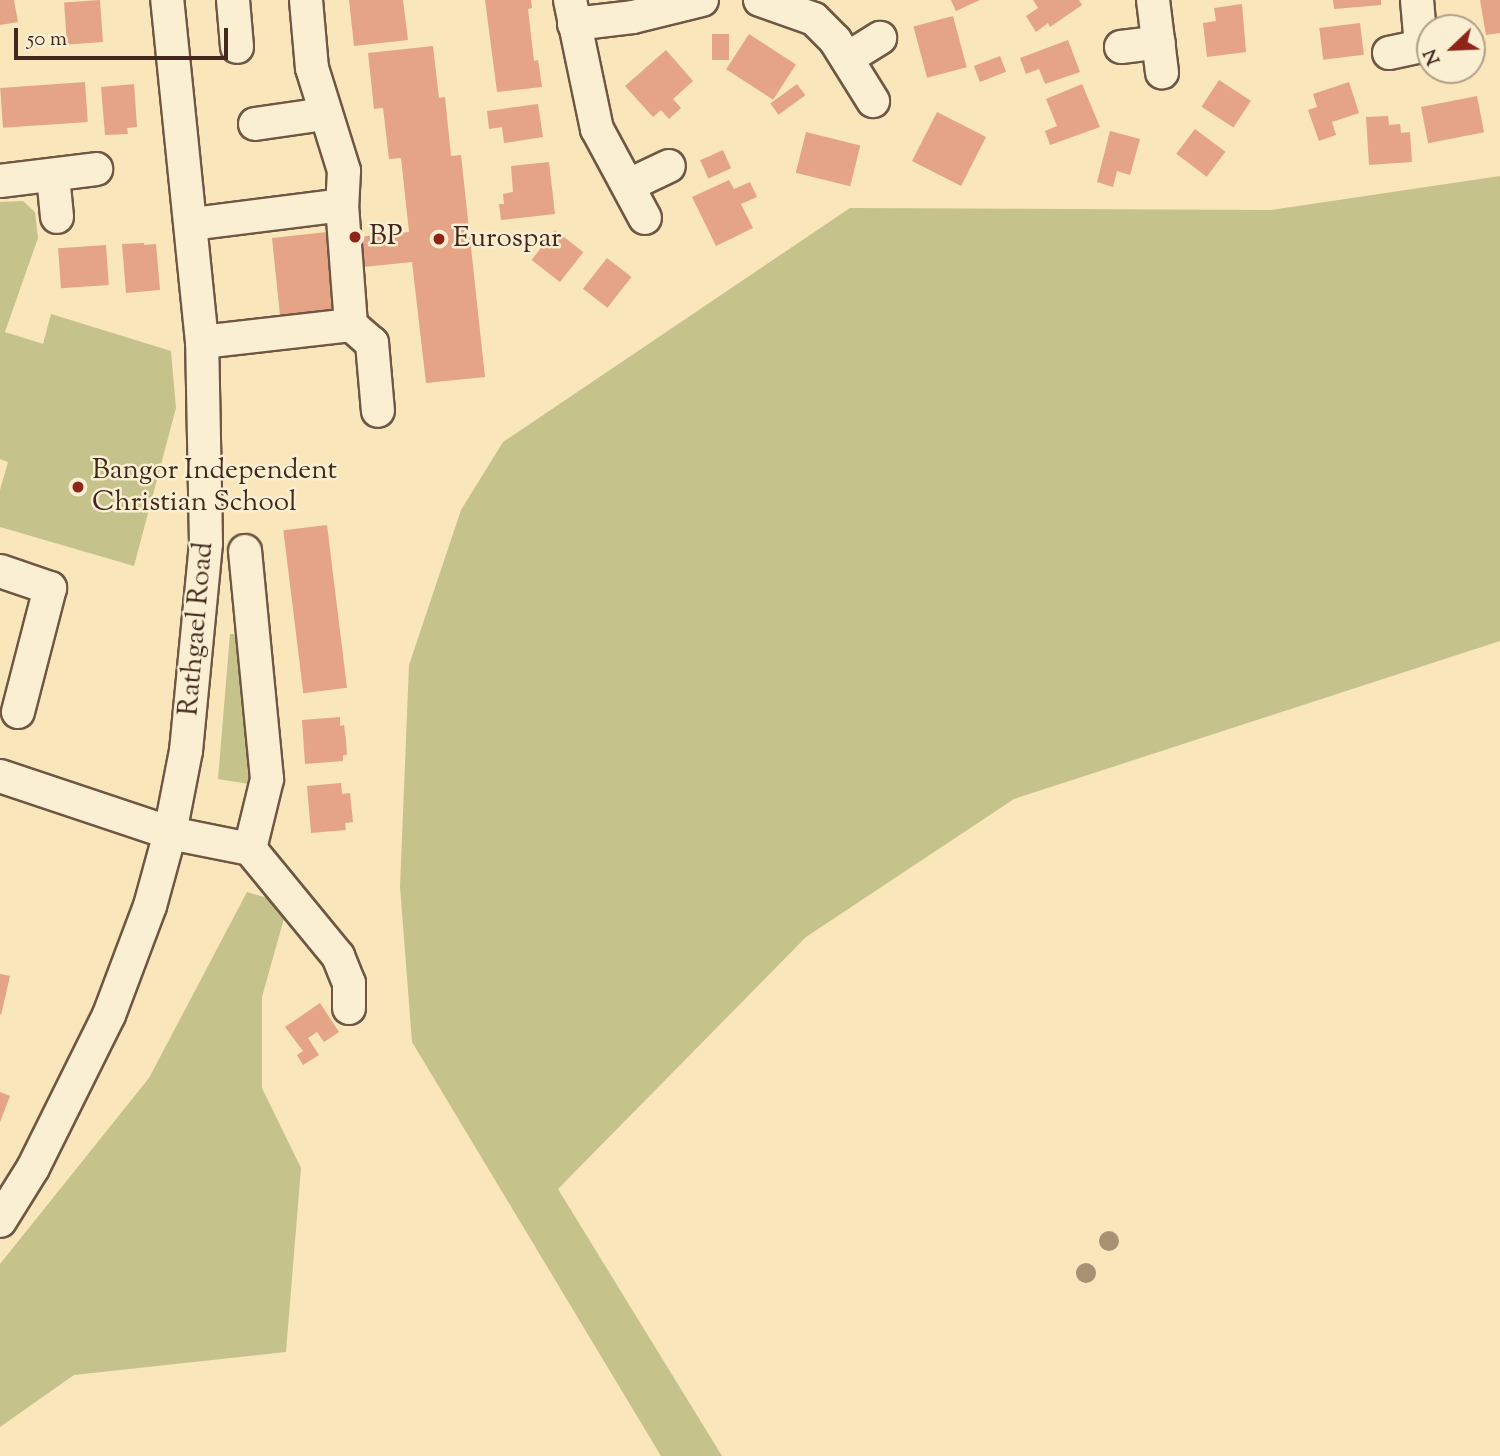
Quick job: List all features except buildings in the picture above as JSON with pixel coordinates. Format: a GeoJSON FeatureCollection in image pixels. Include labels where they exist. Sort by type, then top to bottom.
{"type":"FeatureCollection","features":[{"type":"Feature","properties":{"kind":"street","name":"Rathgael Road"},"geometry":{"type":"LineString","coordinates":[[0,1221],[33,1168],[109,1015],[150,906],[170,834],[186,751],[204,575],[206,505],[202,342],[167,0]]}},
{"type":"Feature","properties":{"kind":"street"},"geometry":{"type":"LineString","coordinates":[[233,0],[237,47]]}},
{"type":"Feature","properties":{"kind":"street"},"geometry":{"type":"LineString","coordinates":[[306,0],[312,68],[324,114],[344,171],[342,205],[351,325],[372,344],[378,411]]}},
{"type":"Feature","properties":{"kind":"street"},"geometry":{"type":"LineString","coordinates":[[645,218],[597,129],[572,12],[633,17],[702,0]]}},
{"type":"Feature","properties":{"kind":"street"},"geometry":{"type":"LineString","coordinates":[[760,0],[814,19],[848,58],[873,101]]}},
{"type":"Feature","properties":{"kind":"street"},"geometry":{"type":"LineString","coordinates":[[1121,47],[1161,57],[1153,0]]}},
{"type":"Feature","properties":{"kind":"street"},"geometry":{"type":"LineString","coordinates":[[848,58],[880,38]]}},
{"type":"Feature","properties":{"kind":"street"},"geometry":{"type":"LineString","coordinates":[[1389,53],[1416,49]]}},
{"type":"Feature","properties":{"kind":"street"},"geometry":{"type":"LineString","coordinates":[[255,124],[324,114]]}},
{"type":"Feature","properties":{"kind":"street"},"geometry":{"type":"LineString","coordinates":[[629,185],[669,166]]}},
{"type":"Feature","properties":{"kind":"street"},"geometry":{"type":"LineString","coordinates":[[0,181],[96,169]]}},
{"type":"Feature","properties":{"kind":"street"},"geometry":{"type":"LineString","coordinates":[[53,176],[57,217]]}},
{"type":"Feature","properties":{"kind":"street"},"geometry":{"type":"LineString","coordinates":[[192,224],[342,205]]}},
{"type":"Feature","properties":{"kind":"street"},"geometry":{"type":"LineString","coordinates":[[202,342],[351,325]]}},
{"type":"Feature","properties":{"kind":"street"},"geometry":{"type":"LineString","coordinates":[[244,551],[267,779],[250,849]]}},
{"type":"Feature","properties":{"kind":"street"},"geometry":{"type":"LineString","coordinates":[[0,571],[50,588],[18,712]]}},
{"type":"Feature","properties":{"kind":"street"},"geometry":{"type":"LineString","coordinates":[[0,776],[170,834],[250,849],[338,956],[349,983],[349,1008]]}},
{"type":"Feature","properties":{"kind":"shaded area"},"geometry":{"type":"Polygon","coordinates":[[[1500,176],[1500,641],[1014,799],[806,937],[558,1189],[722,1456],[661,1456],[412,1042],[400,887],[409,665],[461,510],[503,442],[850,208],[1271,210],[1500,176]]]}},
{"type":"Feature","properties":{"kind":"shaded area","name":"Bangor Independent Christian School"},"geometry":{"type":"Polygon","coordinates":[[[23,201],[35,212],[38,238],[5,332],[43,344],[51,314],[171,351],[176,408],[134,566],[0,527],[0,490],[8,462],[0,459],[0,202],[23,201]]]}},
{"type":"Feature","properties":{"kind":"shaded area"},"geometry":{"type":"Polygon","coordinates":[[[230,634],[238,634],[249,784],[218,779],[230,634]]]}},
{"type":"Feature","properties":{"kind":"shaded area"},"geometry":{"type":"Polygon","coordinates":[[[247,892],[288,904],[262,997],[262,1088],[301,1168],[286,1352],[74,1375],[0,1427],[0,1264],[149,1078],[247,892]]]}},
{"type":"Feature","properties":{"kind":"place","name":"BP"},"geometry":{"type":"Point","coordinates":[355,237]}},
{"type":"Feature","properties":{"kind":"place","name":"Eurospar"},"geometry":{"type":"Point","coordinates":[439,239]}},
{"type":"Feature","properties":{"kind":"place","name":"Bangor Independent Christian School"},"geometry":{"type":"Point","coordinates":[78,487]}}]}
